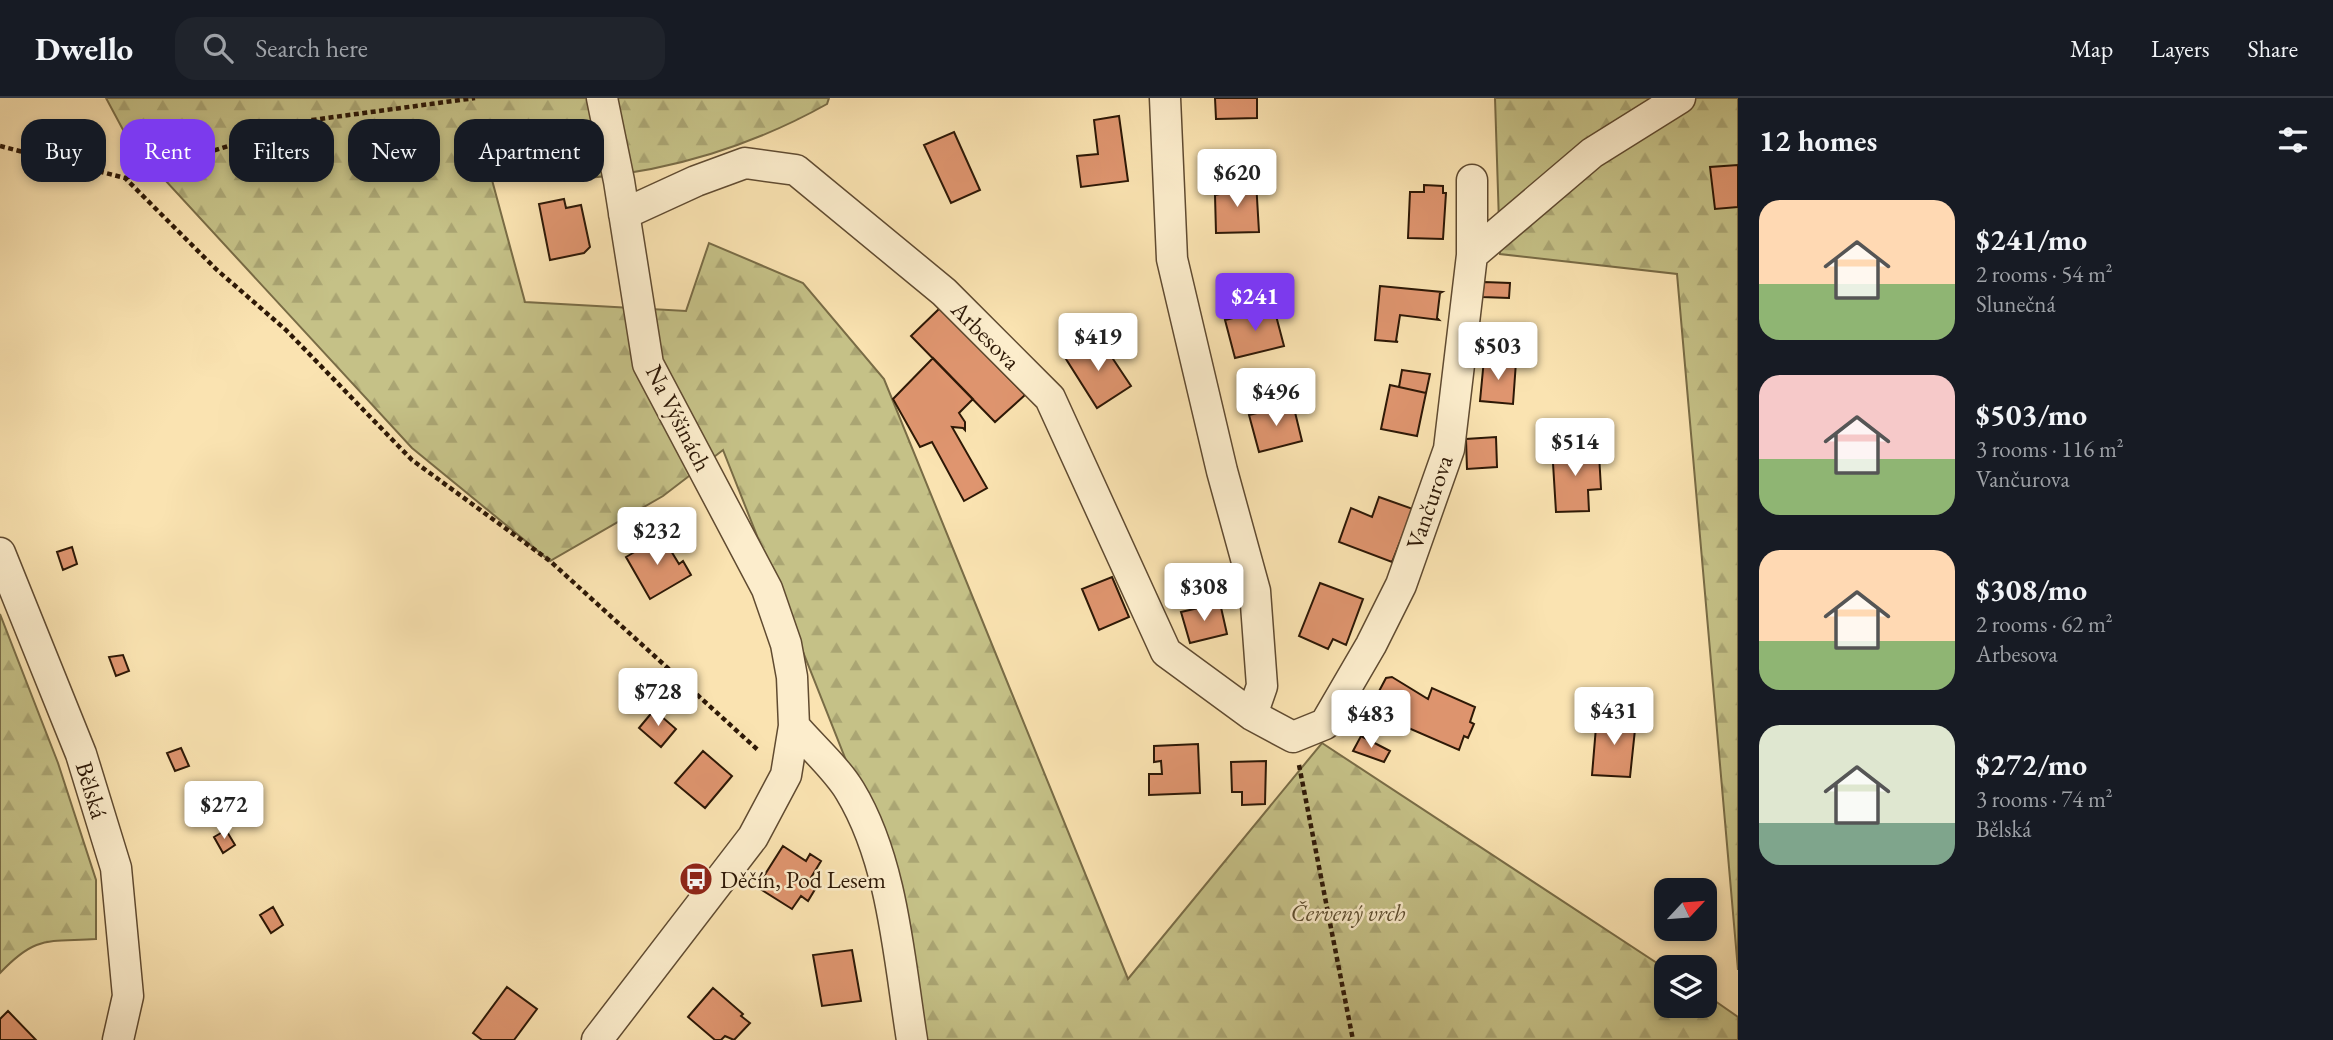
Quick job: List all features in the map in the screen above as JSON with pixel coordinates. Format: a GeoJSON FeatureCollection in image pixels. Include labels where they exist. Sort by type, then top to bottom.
{"type":"FeatureCollection","features":[{"type":"Feature","properties":{"kind":"street","name":"Na Výšinách"},"geometry":{"type":"LineString","coordinates":[[597,1040],[753,837],[786,775],[794,726],[792,677],[786,644],[767,589],[648,364],[619,181],[602,98]]}},
{"type":"Feature","properties":{"kind":"street"},"geometry":{"type":"LineString","coordinates":[[1165,98],[1172,259],[1222,471],[1255,591],[1262,686],[1252,715],[1293,737]]}},
{"type":"Feature","properties":{"kind":"street"},"geometry":{"type":"LineString","coordinates":[[1472,255],[1592,153],[1680,98]]}},
{"type":"Feature","properties":{"kind":"street","name":"Arbesova"},"geometry":{"type":"LineString","coordinates":[[624,214],[696,181],[745,163],[796,170],[944,292],[1050,398],[1166,652],[1252,715]]}},
{"type":"Feature","properties":{"kind":"street","name":"Vančurova"},"geometry":{"type":"LineString","coordinates":[[1293,737],[1325,724],[1371,645],[1401,585],[1449,449],[1472,255],[1472,180]]}},
{"type":"Feature","properties":{"kind":"street","name":"Bělská"},"geometry":{"type":"LineString","coordinates":[[0,553],[81,754],[116,868],[128,996],[118,1040]]}},
{"type":"Feature","properties":{"kind":"street"},"geometry":{"type":"LineString","coordinates":[[794,726],[849,789],[870,832],[887,887],[912,1040]]}},
{"type":"Feature","properties":{"kind":"path"},"geometry":{"type":"LineString","coordinates":[[215,150],[312,120],[475,98]]}},
{"type":"Feature","properties":{"kind":"path"},"geometry":{"type":"LineString","coordinates":[[0,146],[120,177]]}},
{"type":"Feature","properties":{"kind":"path"},"geometry":{"type":"LineString","coordinates":[[129,182],[217,270],[286,330],[412,460],[550,561],[786,775]]}},
{"type":"Feature","properties":{"kind":"path"},"geometry":{"type":"LineString","coordinates":[[1293,737],[1353,1040]]}},
{"type":"Feature","properties":{"kind":"green space","name":"Červený vrch"},"geometry":{"type":"Polygon","coordinates":[[[106,98],[829,98],[827,104],[799,119],[741,144],[681,162],[604,176],[604,119],[454,119],[454,182],[493,182],[525,302],[686,311],[709,243],[803,283],[884,379],[1128,979],[1322,743],[1654,961],[1654,1018],[1717,1018],[1717,1002],[1738,1017],[1738,1040],[921,1040],[874,831],[723,450],[663,496],[550,561],[412,448],[167,182],[215,182],[215,119],[120,119],[120,124],[106,98]]]}},
{"type":"Feature","properties":{"kind":"green space"},"geometry":{"type":"Polygon","coordinates":[[[1495,98],[1738,98],[1738,970],[1677,274],[1500,254],[1495,98]]]}},
{"type":"Feature","properties":{"kind":"green space"},"geometry":{"type":"Polygon","coordinates":[[[0,614],[58,763],[96,880],[96,939],[54,941],[33,946],[0,973],[0,614]]]}},
{"type":"Feature","properties":{"kind":"building"},"geometry":{"type":"Polygon","coordinates":[[[1215,98],[1257,98],[1257,118],[1216,119],[1215,98]]]}},
{"type":"Feature","properties":{"kind":"building"},"geometry":{"type":"Polygon","coordinates":[[[1119,116],[1128,181],[1081,187],[1077,156],[1098,154],[1094,120],[1119,116]]]}},
{"type":"Feature","properties":{"kind":"building"},"geometry":{"type":"Polygon","coordinates":[[[954,132],[980,190],[951,203],[924,145],[954,132]]]}},
{"type":"Feature","properties":{"kind":"building"},"geometry":{"type":"Polygon","coordinates":[[[1738,165],[1738,207],[1715,209],[1710,167],[1738,165]]]}},
{"type":"Feature","properties":{"kind":"building"},"geometry":{"type":"Polygon","coordinates":[[[1256,181],[1259,232],[1216,233],[1215,195],[1220,194],[1219,188],[1236,187],[1236,182],[1256,181]]]}},
{"type":"Feature","properties":{"kind":"building"},"geometry":{"type":"Polygon","coordinates":[[[1424,185],[1443,186],[1443,193],[1446,193],[1443,239],[1408,238],[1410,192],[1424,192],[1424,185]]]}},
{"type":"Feature","properties":{"kind":"building"},"geometry":{"type":"Polygon","coordinates":[[[564,199],[566,208],[581,205],[590,247],[584,253],[550,260],[539,204],[564,199]]]}},
{"type":"Feature","properties":{"kind":"building"},"geometry":{"type":"Polygon","coordinates":[[[1484,282],[1510,283],[1509,298],[1482,297],[1484,282]]]}},
{"type":"Feature","properties":{"kind":"building"},"geometry":{"type":"Polygon","coordinates":[[[1380,286],[1442,292],[1437,318],[1439,320],[1400,315],[1398,342],[1375,340],[1380,286]]]}},
{"type":"Feature","properties":{"kind":"building"},"geometry":{"type":"Polygon","coordinates":[[[940,308],[1025,395],[995,422],[911,336],[940,308]]]}},
{"type":"Feature","properties":{"kind":"building"},"geometry":{"type":"Polygon","coordinates":[[[1274,308],[1284,346],[1235,358],[1225,320],[1274,308]]]}},
{"type":"Feature","properties":{"kind":"building"},"geometry":{"type":"Polygon","coordinates":[[[1099,338],[1131,386],[1097,408],[1066,359],[1099,338]]]}},
{"type":"Feature","properties":{"kind":"building"},"geometry":{"type":"Polygon","coordinates":[[[933,358],[973,399],[959,413],[965,422],[965,430],[952,427],[987,488],[964,501],[932,442],[920,447],[893,399],[933,358]]]}},
{"type":"Feature","properties":{"kind":"building"},"geometry":{"type":"Polygon","coordinates":[[[1484,359],[1516,362],[1513,404],[1480,401],[1484,359]]]}},
{"type":"Feature","properties":{"kind":"building"},"geometry":{"type":"Polygon","coordinates":[[[1402,370],[1430,374],[1426,393],[1399,387],[1402,370]]]}},
{"type":"Feature","properties":{"kind":"building"},"geometry":{"type":"Polygon","coordinates":[[[1390,385],[1426,393],[1417,436],[1381,429],[1390,385]]]}},
{"type":"Feature","properties":{"kind":"building"},"geometry":{"type":"Polygon","coordinates":[[[1293,404],[1302,441],[1259,452],[1249,415],[1293,404]]]}},
{"type":"Feature","properties":{"kind":"building"},"geometry":{"type":"Polygon","coordinates":[[[1496,437],[1497,467],[1467,469],[1466,439],[1496,437]]]}},
{"type":"Feature","properties":{"kind":"building"},"geometry":{"type":"Polygon","coordinates":[[[1586,446],[1587,454],[1599,454],[1601,489],[1588,490],[1589,511],[1556,512],[1552,447],[1586,446]]]}},
{"type":"Feature","properties":{"kind":"building"},"geometry":{"type":"Polygon","coordinates":[[[1379,497],[1413,509],[1392,562],[1339,542],[1351,508],[1372,517],[1379,497]]]}},
{"type":"Feature","properties":{"kind":"building"},"geometry":{"type":"Polygon","coordinates":[[[662,536],[679,564],[683,561],[691,575],[650,599],[626,557],[662,536]]]}},
{"type":"Feature","properties":{"kind":"building"},"geometry":{"type":"Polygon","coordinates":[[[72,547],[77,564],[63,570],[57,552],[72,547]]]}},
{"type":"Feature","properties":{"kind":"building"},"geometry":{"type":"Polygon","coordinates":[[[1221,571],[1226,593],[1205,597],[1200,576],[1221,571]]]}},
{"type":"Feature","properties":{"kind":"building"},"geometry":{"type":"Polygon","coordinates":[[[1112,577],[1129,617],[1099,630],[1082,589],[1112,577]]]}},
{"type":"Feature","properties":{"kind":"building"},"geometry":{"type":"Polygon","coordinates":[[[1320,583],[1363,599],[1346,645],[1333,639],[1328,649],[1299,636],[1320,583]]]}},
{"type":"Feature","properties":{"kind":"building"},"geometry":{"type":"Polygon","coordinates":[[[1220,603],[1227,634],[1190,643],[1181,612],[1220,603]]]}},
{"type":"Feature","properties":{"kind":"building"},"geometry":{"type":"Polygon","coordinates":[[[123,655],[129,671],[116,676],[109,657],[123,655]]]}},
{"type":"Feature","properties":{"kind":"building"},"geometry":{"type":"Polygon","coordinates":[[[1392,677],[1428,699],[1432,688],[1475,707],[1470,722],[1474,724],[1468,738],[1464,736],[1459,750],[1404,726],[1400,733],[1377,722],[1379,718],[1368,712],[1386,678],[1392,677]]]}},
{"type":"Feature","properties":{"kind":"building"},"geometry":{"type":"Polygon","coordinates":[[[654,710],[676,729],[661,747],[639,728],[654,710]]]}},
{"type":"Feature","properties":{"kind":"building"},"geometry":{"type":"Polygon","coordinates":[[[1597,715],[1636,720],[1630,777],[1592,775],[1597,715]]]}},
{"type":"Feature","properties":{"kind":"building"},"geometry":{"type":"Polygon","coordinates":[[[1361,736],[1390,751],[1384,762],[1353,751],[1361,736]]]}},
{"type":"Feature","properties":{"kind":"building"},"geometry":{"type":"Polygon","coordinates":[[[1198,744],[1200,793],[1149,795],[1149,774],[1162,774],[1161,761],[1154,762],[1154,746],[1198,744]]]}},
{"type":"Feature","properties":{"kind":"building"},"geometry":{"type":"Polygon","coordinates":[[[181,748],[189,766],[175,771],[167,753],[181,748]]]}},
{"type":"Feature","properties":{"kind":"building"},"geometry":{"type":"Polygon","coordinates":[[[703,751],[732,776],[705,808],[675,783],[703,751]]]}},
{"type":"Feature","properties":{"kind":"building"},"geometry":{"type":"Polygon","coordinates":[[[1266,761],[1265,804],[1242,805],[1242,792],[1232,792],[1231,762],[1266,761]]]}},
{"type":"Feature","properties":{"kind":"building"},"geometry":{"type":"Polygon","coordinates":[[[226,830],[235,845],[223,853],[214,837],[226,830]]]}},
{"type":"Feature","properties":{"kind":"building"},"geometry":{"type":"Polygon","coordinates":[[[783,846],[806,861],[810,854],[821,861],[809,881],[817,886],[808,901],[801,896],[792,909],[757,887],[783,846]]]}},
{"type":"Feature","properties":{"kind":"building"},"geometry":{"type":"Polygon","coordinates":[[[273,907],[283,925],[271,933],[260,915],[273,907]]]}},
{"type":"Feature","properties":{"kind":"building"},"geometry":{"type":"Polygon","coordinates":[[[852,950],[861,1001],[822,1006],[813,955],[852,950]]]}},
{"type":"Feature","properties":{"kind":"building"},"geometry":{"type":"Polygon","coordinates":[[[507,987],[537,1009],[514,1040],[482,1040],[473,1033],[507,987]]]}},
{"type":"Feature","properties":{"kind":"building"},"geometry":{"type":"Polygon","coordinates":[[[713,988],[750,1023],[734,1040],[725,1036],[721,1040],[715,1040],[688,1017],[713,988]]]}},
{"type":"Feature","properties":{"kind":"building"},"geometry":{"type":"Polygon","coordinates":[[[8,1011],[36,1040],[0,1040],[0,1019],[8,1011]]]}},
{"type":"Feature","properties":{"kind":"place","name":"Děčín, Pod Lesem"},"geometry":{"type":"Point","coordinates":[696,879]}}]}
